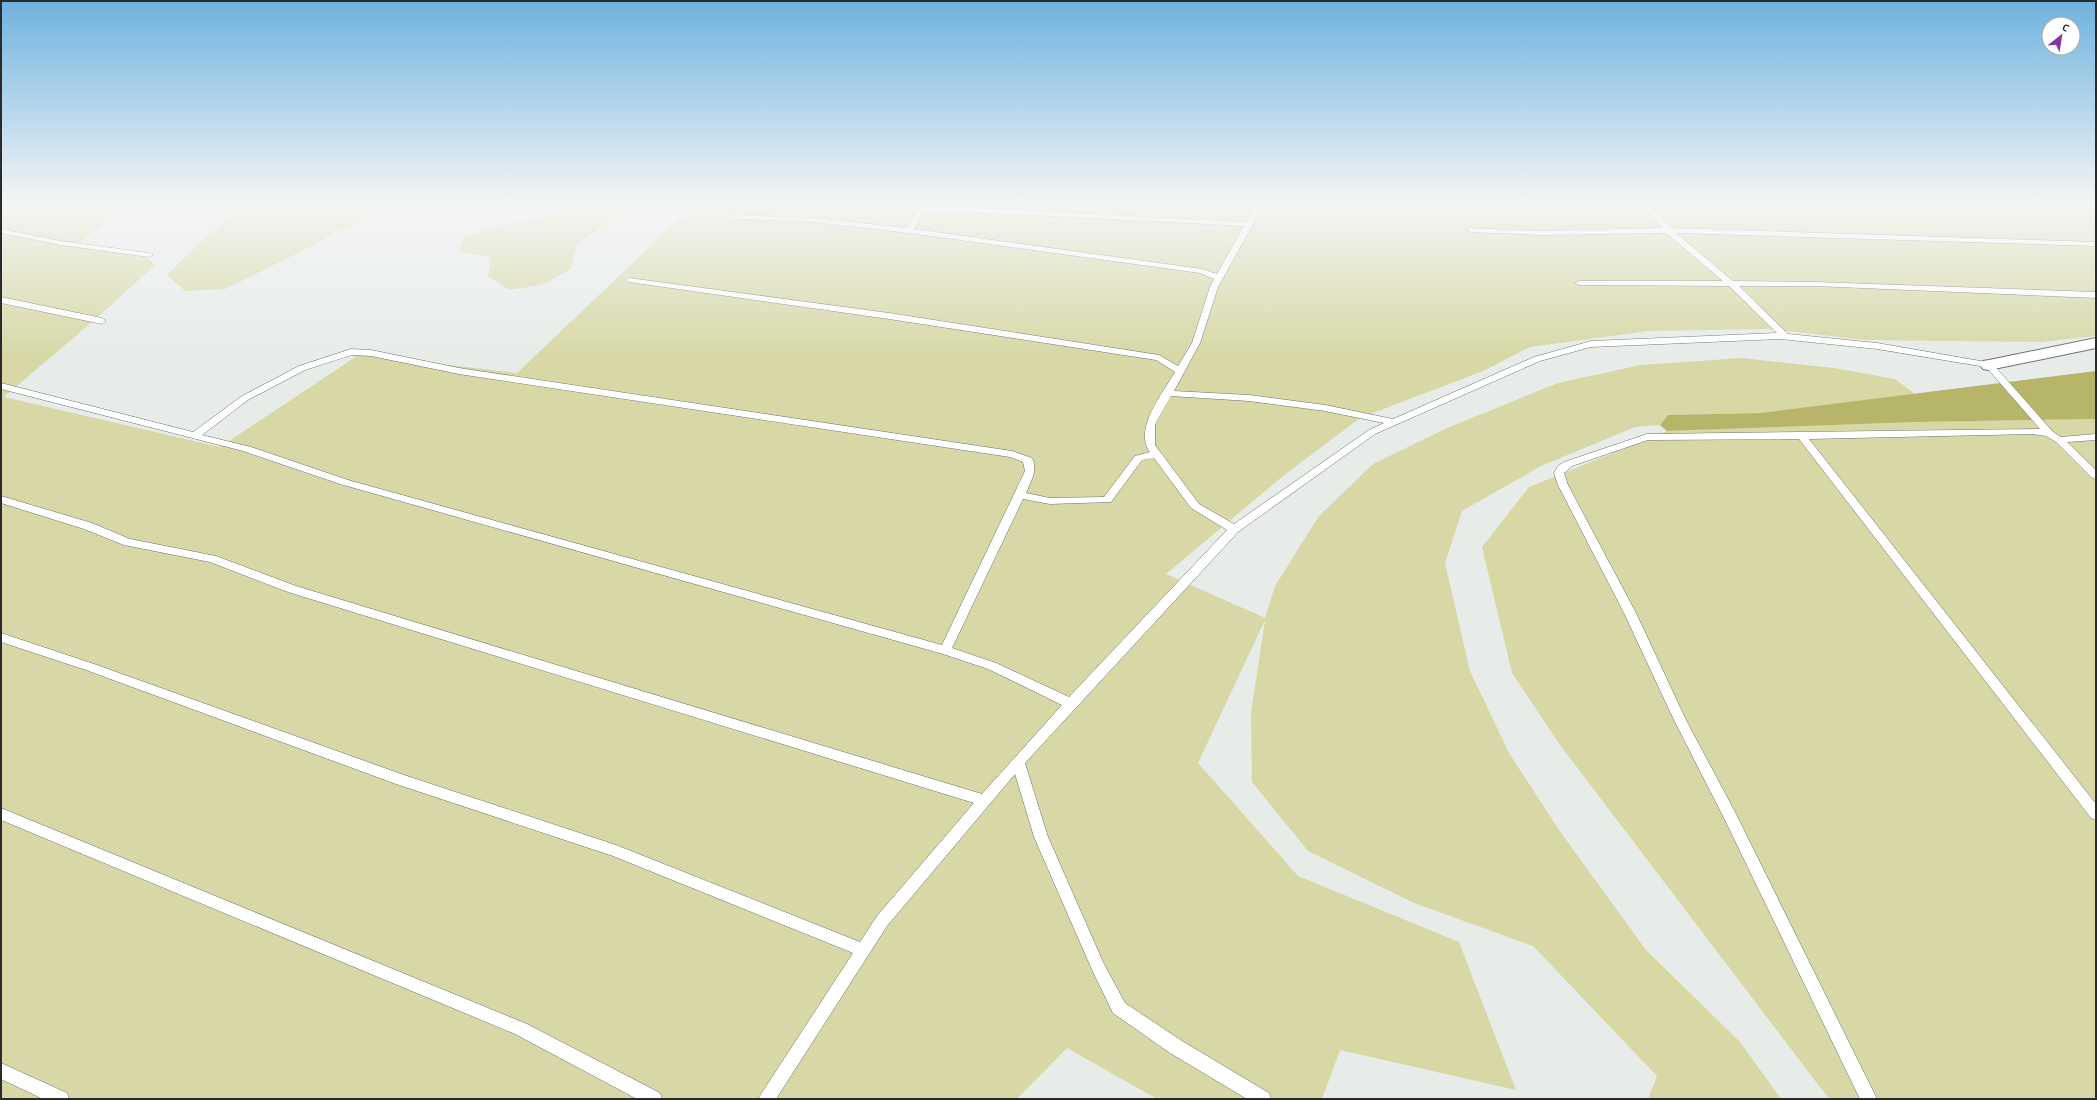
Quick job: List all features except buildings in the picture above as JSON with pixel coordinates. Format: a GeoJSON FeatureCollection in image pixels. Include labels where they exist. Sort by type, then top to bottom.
{"type":"FeatureCollection","features":[{"type":"Feature","properties":{"kind":"street"},"geometry":{"type":"LineString","coordinates":[[1989,365],[2096,343]]}},
{"type":"Feature","properties":{"kind":"lane"},"geometry":{"type":"LineString","coordinates":[[129,252],[149,255]]}},
{"type":"Feature","properties":{"kind":"lane"},"geometry":{"type":"LineString","coordinates":[[1065,252],[1202,271],[1218,278]]}},
{"type":"Feature","properties":{"kind":"lane"},"geometry":{"type":"LineString","coordinates":[[1232,252],[1214,287],[1196,343],[1150,424],[1150,445],[1196,506],[1234,529]]}},
{"type":"Feature","properties":{"kind":"lane"},"geometry":{"type":"LineString","coordinates":[[1694,252],[1729,282],[1786,337]]}},
{"type":"Feature","properties":{"kind":"lane"},"geometry":{"type":"LineString","coordinates":[[629,280],[889,316],[1159,358],[1180,371]]}},
{"type":"Feature","properties":{"kind":"lane"},"geometry":{"type":"LineString","coordinates":[[1579,283],[1729,282],[2096,295]]}},
{"type":"Feature","properties":{"kind":"lane"},"geometry":{"type":"LineString","coordinates":[[1,300],[102,320]]}},
{"type":"Feature","properties":{"kind":"lane"},"geometry":{"type":"LineString","coordinates":[[766,1099],[882,921],[1018,762],[1234,529],[1372,432],[1393,422],[1537,359],[1592,344],[1705,338],[1786,337],[1876,346],[1989,365],[2049,433],[2059,440],[2096,476]]}},
{"type":"Feature","properties":{"kind":"lane"},"geometry":{"type":"LineString","coordinates":[[194,436],[245,398],[302,368],[351,352],[371,352],[460,371],[1012,454],[1028,460],[1030,470],[1020,495],[945,650]]}},
{"type":"Feature","properties":{"kind":"lane"},"geometry":{"type":"LineString","coordinates":[[1,386],[247,449],[344,482],[945,650],[992,666],[1072,704]]}},
{"type":"Feature","properties":{"kind":"lane"},"geometry":{"type":"LineString","coordinates":[[1167,393],[1272,401],[1325,408],[1393,422]]}},
{"type":"Feature","properties":{"kind":"lane"},"geometry":{"type":"LineString","coordinates":[[1869,1099],[1730,816],[1680,720],[1630,613],[1564,485],[1560,473],[1562,468],[1568,464],[1647,437],[1802,436],[2034,431],[2049,433]]}},
{"type":"Feature","properties":{"kind":"lane"},"geometry":{"type":"LineString","coordinates":[[1802,436],[2096,814]]}},
{"type":"Feature","properties":{"kind":"lane"},"geometry":{"type":"LineString","coordinates":[[2059,440],[2096,437]]}},
{"type":"Feature","properties":{"kind":"lane"},"geometry":{"type":"LineString","coordinates":[[1020,495],[1050,501],[1107,500],[1139,458],[1156,454]]}},
{"type":"Feature","properties":{"kind":"lane"},"geometry":{"type":"LineString","coordinates":[[1,499],[88,526],[128,542],[212,559],[292,589],[985,801]]}},
{"type":"Feature","properties":{"kind":"lane"},"geometry":{"type":"LineString","coordinates":[[1,637],[90,667],[401,780],[616,851],[863,950]]}},
{"type":"Feature","properties":{"kind":"lane"},"geometry":{"type":"LineString","coordinates":[[1018,762],[1041,837],[1098,967],[1119,1008],[1176,1047],[1263,1099]]}},
{"type":"Feature","properties":{"kind":"lane"},"geometry":{"type":"LineString","coordinates":[[1,814],[521,1029],[654,1099]]}},
{"type":"Feature","properties":{"kind":"lane"},"geometry":{"type":"LineString","coordinates":[[1,1071],[61,1099]]}},
{"type":"Feature","properties":{"kind":"green space"},"geometry":{"type":"Polygon","coordinates":[[[1,252],[117,252],[148,258],[155,265],[99,316],[4,397],[220,447],[360,354],[517,373],[644,252],[2096,252],[2096,336],[2041,342],[1866,340],[1768,329],[1648,331],[1530,347],[1483,371],[1360,418],[1283,476],[1166,574],[1265,618],[1275,586],[1319,516],[1373,464],[1447,428],[1558,383],[1641,365],[1742,358],[1834,368],[1895,379],[1915,394],[1761,413],[1668,415],[1660,425],[1635,427],[1541,466],[1462,511],[1445,563],[1470,671],[1509,753],[1559,830],[1646,950],[1740,1042],[1781,1099],[1648,1099],[1657,1076],[1533,946],[1414,903],[1308,851],[1252,782],[1251,713],[1265,620],[1198,763],[1298,876],[1459,942],[1516,1090],[1340,1050],[1322,1099],[1157,1099],[1067,1048],[1017,1099],[1,1099],[1,252]]]}},
{"type":"Feature","properties":{"kind":"green space"},"geometry":{"type":"Polygon","coordinates":[[[190,252],[299,252],[225,289],[185,291],[167,275],[190,252]]]}},
{"type":"Feature","properties":{"kind":"green space"},"geometry":{"type":"Polygon","coordinates":[[[466,252],[575,252],[571,269],[542,285],[509,290],[488,276],[491,257],[466,252]]]}},
{"type":"Feature","properties":{"kind":"green space"},"geometry":{"type":"Polygon","coordinates":[[[2096,419],[2096,1099],[1829,1099],[1560,745],[1512,673],[1482,547],[1529,487],[1667,431],[1918,422],[2096,419]]]}},
{"type":"Feature","properties":{"kind":"shaded area"},"geometry":{"type":"Polygon","coordinates":[[[2096,371],[2096,419],[1918,422],[1667,431],[1660,425],[1668,415],[1761,413],[2096,371]]]}}]}
